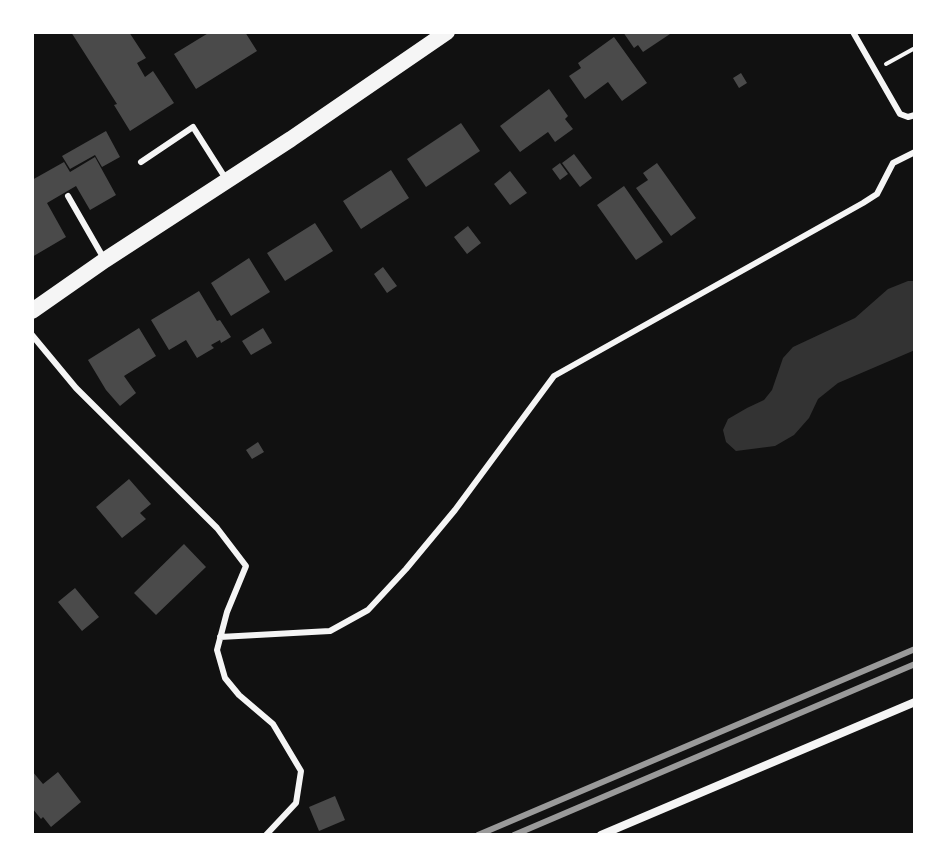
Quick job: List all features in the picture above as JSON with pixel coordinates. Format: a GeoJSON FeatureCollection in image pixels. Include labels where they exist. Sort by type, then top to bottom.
{"type":"FeatureCollection","features":[{"type":"Feature","properties":{"kind":"main road"},"geometry":{"type":"LineString","coordinates":[[32,311],[447,32]]}},
{"type":"Feature","properties":{"kind":"street"},"geometry":{"type":"LineString","coordinates":[[601,835],[915,702]]}},
{"type":"Feature","properties":{"kind":"lane"},"geometry":{"type":"LineString","coordinates":[[853,32],[900,114],[908,117],[915,115]]}},
{"type":"Feature","properties":{"kind":"lane"},"geometry":{"type":"LineString","coordinates":[[141,162],[193,127],[227,180]]}},
{"type":"Feature","properties":{"kind":"lane"},"geometry":{"type":"LineString","coordinates":[[220,637],[330,631],[368,610],[455,510],[554,376],[863,203],[877,194],[893,163],[915,152]]}},
{"type":"Feature","properties":{"kind":"lane"},"geometry":{"type":"LineString","coordinates":[[68,196],[105,260]]}},
{"type":"Feature","properties":{"kind":"lane"},"geometry":{"type":"LineString","coordinates":[[32,335],[76,388],[217,528],[246,566],[227,612],[217,650],[225,678],[239,695],[273,724],[301,771],[296,803],[266,835]]}},
{"type":"Feature","properties":{"kind":"path"},"geometry":{"type":"LineString","coordinates":[[876,69],[915,48]]}},
{"type":"Feature","properties":{"kind":"shaded area"},"geometry":{"type":"Polygon","coordinates":[[[915,281],[915,350],[838,383],[818,399],[809,418],[794,435],[775,446],[736,451],[726,442],[723,430],[728,419],[764,400],[772,390],[783,358],[793,347],[855,318],[888,289],[915,281]]]}},
{"type":"Feature","properties":{"kind":"building"},"geometry":{"type":"Polygon","coordinates":[[[71,32],[129,32],[146,58],[137,63],[145,77],[153,71],[174,103],[130,131],[114,105],[117,104],[71,32]]]}},
{"type":"Feature","properties":{"kind":"building"},"geometry":{"type":"Polygon","coordinates":[[[210,32],[245,32],[257,51],[196,89],[174,54],[210,32]]]}},
{"type":"Feature","properties":{"kind":"building"},"geometry":{"type":"Polygon","coordinates":[[[623,32],[673,32],[643,52],[638,45],[634,48],[623,32]]]}},
{"type":"Feature","properties":{"kind":"building"},"geometry":{"type":"Polygon","coordinates":[[[614,37],[647,83],[622,101],[608,82],[585,99],[569,76],[581,68],[578,63],[614,37]]]}},
{"type":"Feature","properties":{"kind":"building"},"geometry":{"type":"Polygon","coordinates":[[[741,73],[747,83],[739,88],[733,78],[741,73]]]}},
{"type":"Feature","properties":{"kind":"building"},"geometry":{"type":"Polygon","coordinates":[[[549,89],[568,116],[565,119],[573,129],[555,142],[548,132],[520,152],[500,126],[549,89]]]}},
{"type":"Feature","properties":{"kind":"building"},"geometry":{"type":"Polygon","coordinates":[[[461,123],[480,151],[426,187],[407,159],[461,123]]]}},
{"type":"Feature","properties":{"kind":"building"},"geometry":{"type":"Polygon","coordinates":[[[106,131],[120,157],[102,167],[95,155],[70,169],[62,156],[106,131]]]}},
{"type":"Feature","properties":{"kind":"building"},"geometry":{"type":"Polygon","coordinates":[[[574,154],[592,178],[580,187],[562,163],[574,154]]]}},
{"type":"Feature","properties":{"kind":"building"},"geometry":{"type":"Polygon","coordinates":[[[95,157],[116,195],[90,210],[76,186],[47,203],[66,237],[32,257],[32,180],[64,162],[70,172],[95,157]]]}},
{"type":"Feature","properties":{"kind":"building"},"geometry":{"type":"Polygon","coordinates":[[[560,163],[568,174],[560,180],[552,169],[560,163]]]}},
{"type":"Feature","properties":{"kind":"building"},"geometry":{"type":"Polygon","coordinates":[[[657,163],[696,218],[671,236],[636,188],[648,180],[643,173],[657,163]]]}},
{"type":"Feature","properties":{"kind":"building"},"geometry":{"type":"Polygon","coordinates":[[[391,170],[409,198],[361,229],[343,201],[391,170]]]}},
{"type":"Feature","properties":{"kind":"building"},"geometry":{"type":"Polygon","coordinates":[[[510,171],[527,193],[510,205],[494,184],[510,171]]]}},
{"type":"Feature","properties":{"kind":"building"},"geometry":{"type":"Polygon","coordinates":[[[624,186],[663,242],[636,260],[597,205],[624,186]]]}},
{"type":"Feature","properties":{"kind":"building"},"geometry":{"type":"Polygon","coordinates":[[[315,223],[333,251],[285,281],[267,253],[315,223]]]}},
{"type":"Feature","properties":{"kind":"building"},"geometry":{"type":"Polygon","coordinates":[[[468,226],[481,243],[467,254],[454,237],[468,226]]]}},
{"type":"Feature","properties":{"kind":"building"},"geometry":{"type":"Polygon","coordinates":[[[249,258],[270,292],[231,316],[211,283],[249,258]]]}},
{"type":"Feature","properties":{"kind":"building"},"geometry":{"type":"Polygon","coordinates":[[[383,267],[397,286],[387,293],[374,274],[383,267]]]}},
{"type":"Feature","properties":{"kind":"building"},"geometry":{"type":"Polygon","coordinates":[[[199,291],[231,337],[211,345],[214,348],[197,358],[186,340],[169,350],[151,320],[199,291]]]}},
{"type":"Feature","properties":{"kind":"building"},"geometry":{"type":"Polygon","coordinates":[[[139,328],[156,356],[124,376],[136,393],[120,406],[88,360],[139,328]]]}},
{"type":"Feature","properties":{"kind":"building"},"geometry":{"type":"Polygon","coordinates":[[[263,328],[272,343],[251,355],[242,341],[263,328]]]}},
{"type":"Feature","properties":{"kind":"building"},"geometry":{"type":"Polygon","coordinates":[[[258,442],[264,452],[252,459],[246,450],[258,442]]]}},
{"type":"Feature","properties":{"kind":"building"},"geometry":{"type":"Polygon","coordinates":[[[129,479],[151,504],[140,513],[146,519],[122,538],[96,507],[129,479]]]}},
{"type":"Feature","properties":{"kind":"building"},"geometry":{"type":"Polygon","coordinates":[[[184,544],[206,567],[156,615],[134,593],[184,544]]]}},
{"type":"Feature","properties":{"kind":"building"},"geometry":{"type":"Polygon","coordinates":[[[75,588],[99,617],[82,631],[58,602],[75,588]]]}},
{"type":"Feature","properties":{"kind":"building"},"geometry":{"type":"Polygon","coordinates":[[[32,771],[43,784],[58,772],[81,802],[51,827],[32,808],[32,771]]]}},
{"type":"Feature","properties":{"kind":"building"},"geometry":{"type":"Polygon","coordinates":[[[335,796],[345,820],[319,831],[309,807],[335,796]]]}},
{"type":"Feature","properties":{"kind":"railway"},"geometry":{"type":"LineString","coordinates":[[478,835],[915,649]]}},
{"type":"Feature","properties":{"kind":"railway"},"geometry":{"type":"LineString","coordinates":[[514,835],[915,664]]}}]}
